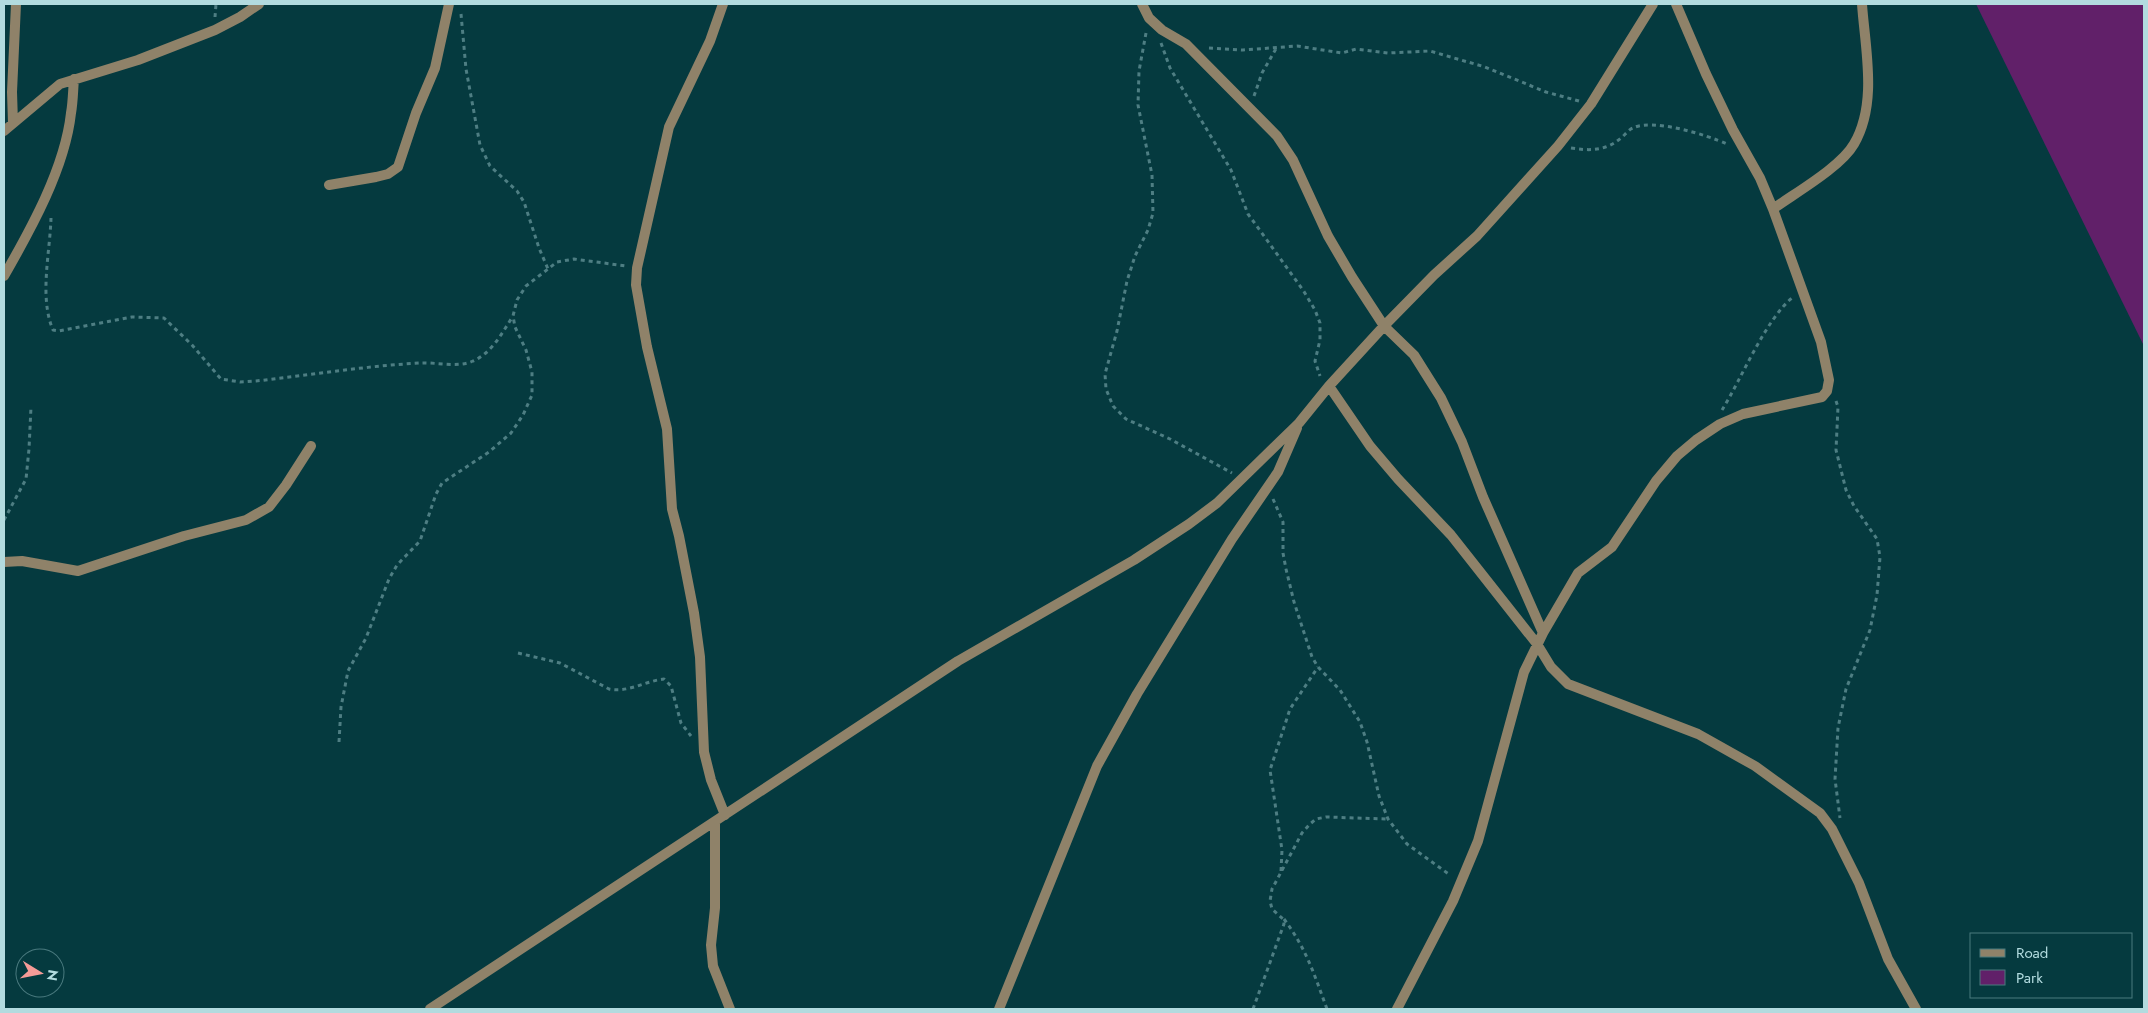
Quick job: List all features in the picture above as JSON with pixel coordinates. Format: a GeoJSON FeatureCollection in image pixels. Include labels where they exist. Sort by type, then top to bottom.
{"type":"FeatureCollection","features":[{"type":"Feature","properties":{"kind":"street"},"geometry":{"type":"LineString","coordinates":[[13,123],[12,92],[16,4]]}},
{"type":"Feature","properties":{"kind":"street"},"geometry":{"type":"LineString","coordinates":[[4,131],[60,84],[138,60],[214,30],[240,17],[259,4]]}},
{"type":"Feature","properties":{"kind":"street"},"geometry":{"type":"LineString","coordinates":[[329,185],[388,174],[398,167],[416,113],[435,68],[449,4]]}},
{"type":"Feature","properties":{"kind":"street"},"geometry":{"type":"LineString","coordinates":[[723,4],[710,41],[669,127],[637,268],[636,285],[646,347],[667,429],[672,509],[694,614],[700,657],[704,752],[711,780],[725,815]]}},
{"type":"Feature","properties":{"kind":"street"},"geometry":{"type":"LineString","coordinates":[[1142,4],[1149,18],[1162,30],[1186,44],[1277,136],[1293,160],[1328,236],[1352,277],[1384,326],[1414,355],[1441,398],[1462,442],[1483,496],[1543,633]]}},
{"type":"Feature","properties":{"kind":"street"},"geometry":{"type":"LineString","coordinates":[[430,1009],[958,661],[1142,555],[1189,524],[1244,479],[1299,423],[1329,386],[1384,326],[1434,275],[1477,236],[1558,146],[1591,104],[1653,4]]}},
{"type":"Feature","properties":{"kind":"street"},"geometry":{"type":"LineString","coordinates":[[1398,1009],[1453,901],[1478,841],[1524,672],[1543,633],[1578,574],[1612,547],[1656,481],[1677,456],[1706,433],[1720,424],[1743,414],[1822,397],[1827,391],[1829,380],[1821,342],[1774,209],[1696,54],[1676,4]]}},
{"type":"Feature","properties":{"kind":"street"},"geometry":{"type":"LineString","coordinates":[[1774,209],[1835,165],[1854,145],[1863,123],[1866,100],[1867,65],[1862,4]]}},
{"type":"Feature","properties":{"kind":"street"},"geometry":{"type":"LineString","coordinates":[[4,276],[22,246],[52,184],[63,151],[71,115],[74,79]]}},
{"type":"Feature","properties":{"kind":"street"},"geometry":{"type":"LineString","coordinates":[[1329,386],[1370,446],[1398,479],[1451,535],[1537,644],[1551,667],[1568,684],[1698,734],[1755,766],[1820,813],[1832,829],[1859,883],[1888,959],[1916,1009]]}},
{"type":"Feature","properties":{"kind":"street"},"geometry":{"type":"LineString","coordinates":[[999,1009],[1097,766],[1115,732],[1232,539],[1278,472],[1299,423]]}},
{"type":"Feature","properties":{"kind":"street"},"geometry":{"type":"LineString","coordinates":[[4,562],[22,561],[78,571],[184,536],[246,520],[269,507],[286,485],[311,446]]}},
{"type":"Feature","properties":{"kind":"street"},"geometry":{"type":"LineString","coordinates":[[715,822],[715,908],[711,945],[713,966],[730,1009]]}},
{"type":"Feature","properties":{"kind":"path"},"geometry":{"type":"LineString","coordinates":[[461,12],[465,61],[480,145],[490,166],[518,191],[524,202],[548,269]]}},
{"type":"Feature","properties":{"kind":"path"},"geometry":{"type":"LineString","coordinates":[[1149,18],[1139,71],[1138,105],[1152,175],[1153,213],[1127,281],[1117,331],[1105,374],[1106,389],[1113,406],[1126,419],[1170,439],[1244,479]]}},
{"type":"Feature","properties":{"kind":"path"},"geometry":{"type":"LineString","coordinates":[[1162,30],[1161,42],[1170,68],[1231,170],[1248,214],[1303,290],[1315,310],[1320,324],[1320,340],[1314,360],[1315,366],[1329,386]]}},
{"type":"Feature","properties":{"kind":"path"},"geometry":{"type":"LineString","coordinates":[[1186,44],[1226,50],[1297,46],[1342,53],[1356,49],[1388,53],[1430,51],[1485,67],[1546,92],[1591,104]]}},
{"type":"Feature","properties":{"kind":"path"},"geometry":{"type":"LineString","coordinates":[[1250,109],[1262,73],[1277,47]]}},
{"type":"Feature","properties":{"kind":"path"},"geometry":{"type":"LineString","coordinates":[[1558,146],[1582,150],[1608,148],[1621,139],[1631,128],[1649,126],[1702,133],[1744,151]]}},
{"type":"Feature","properties":{"kind":"path"},"geometry":{"type":"LineString","coordinates":[[51,211],[47,287],[48,319],[53,330],[59,331],[132,317],[164,318],[192,345],[221,379],[240,382],[420,363],[460,364],[472,362],[484,354],[498,340],[512,316],[517,300],[526,286],[557,262],[574,259],[637,268]]}},
{"type":"Feature","properties":{"kind":"path"},"geometry":{"type":"LineString","coordinates":[[1706,433],[1737,386],[1754,350],[1783,305],[1803,291]]}},
{"type":"Feature","properties":{"kind":"path"},"geometry":{"type":"LineString","coordinates":[[339,742],[341,707],[350,666],[366,638],[389,579],[397,565],[420,541],[439,489],[449,478],[489,452],[511,433],[523,415],[532,395],[532,372],[526,350],[512,316]]}},
{"type":"Feature","properties":{"kind":"path"},"geometry":{"type":"LineString","coordinates":[[1827,391],[1834,397],[1838,407],[1836,450],[1846,490],[1854,506],[1877,539],[1880,557],[1877,595],[1870,630],[1852,672],[1841,709],[1835,779],[1836,795],[1841,815],[1832,829]]}},
{"type":"Feature","properties":{"kind":"path"},"geometry":{"type":"LineString","coordinates":[[4,520],[26,479],[30,449],[31,407]]}},
{"type":"Feature","properties":{"kind":"path"},"geometry":{"type":"LineString","coordinates":[[1265,492],[1274,501],[1283,522],[1283,553],[1292,594],[1312,657],[1318,667],[1340,690],[1360,722],[1367,742],[1379,796],[1388,819],[1407,844],[1460,884]]}},
{"type":"Feature","properties":{"kind":"path"},"geometry":{"type":"LineString","coordinates":[[518,653],[560,663],[609,690],[626,690],[664,679],[671,686],[680,723],[704,752]]}},
{"type":"Feature","properties":{"kind":"path"},"geometry":{"type":"LineString","coordinates":[[1281,875],[1282,850],[1270,770],[1290,709],[1318,667]]}},
{"type":"Feature","properties":{"kind":"path"},"geometry":{"type":"LineString","coordinates":[[1327,1009],[1310,960],[1295,934],[1272,909],[1270,901],[1272,889],[1302,833],[1316,819],[1333,816],[1388,819]]}},
{"type":"Feature","properties":{"kind":"path"},"geometry":{"type":"LineString","coordinates":[[1253,1009],[1280,937],[1283,919]]}},
{"type":"Feature","properties":{"kind":"green space"},"geometry":{"type":"Polygon","coordinates":[[[1976,4],[2144,4],[2144,346],[1976,4]]]}}]}
